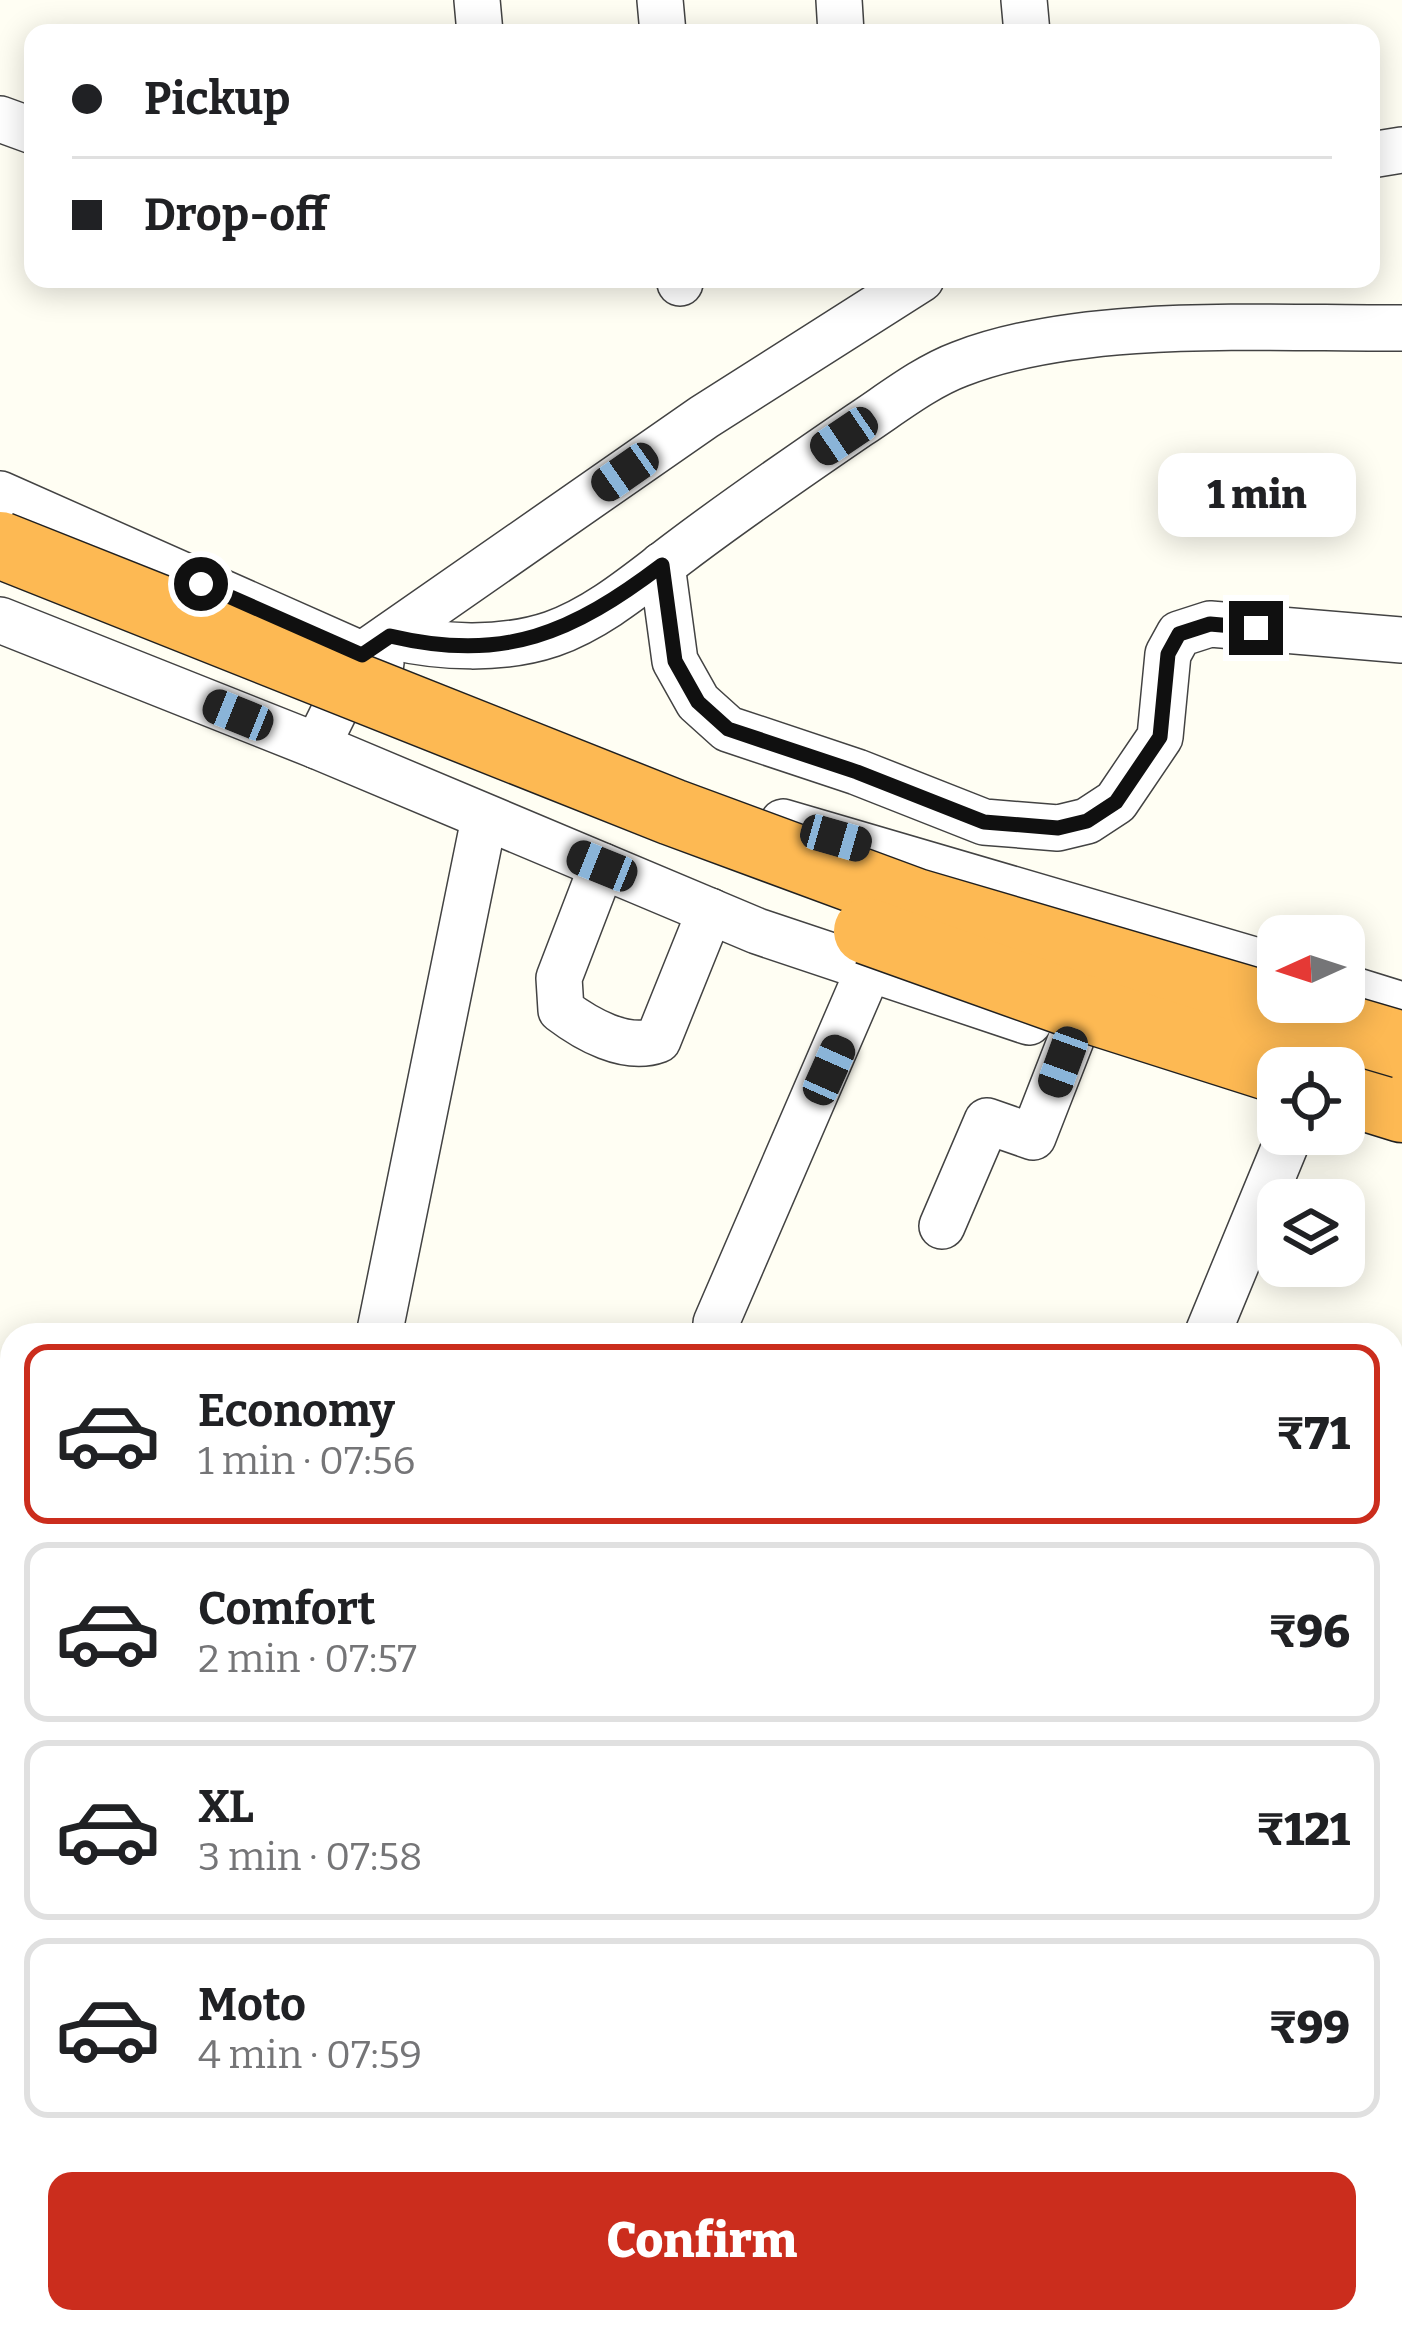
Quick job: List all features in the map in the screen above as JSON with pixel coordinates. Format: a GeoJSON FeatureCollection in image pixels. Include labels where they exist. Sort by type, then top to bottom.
{"type":"FeatureCollection","features":[{"type":"Feature","properties":{"kind":"highway"},"geometry":{"type":"LineString","coordinates":[[0,544],[672,812],[916,902],[1402,1045]]}},
{"type":"Feature","properties":{"kind":"highway"},"geometry":{"type":"LineString","coordinates":[[0,590],[756,891],[1077,1006],[1257,1063]]}},
{"type":"Feature","properties":{"kind":"highway"},"geometry":{"type":"LineString","coordinates":[[1365,1098],[1402,1109]]}},
{"type":"Feature","properties":{"kind":"street"},"geometry":{"type":"LineString","coordinates":[[317,746],[376,646],[704,417],[907,288]]}},
{"type":"Feature","properties":{"kind":"street"},"geometry":{"type":"LineString","coordinates":[[376,646],[434,646],[550,635],[598,612],[876,414],[954,366],[998,350],[1041,341],[1161,331],[1402,328]]}},
{"type":"Feature","properties":{"kind":"street"},"geometry":{"type":"LineString","coordinates":[[0,494],[376,646],[793,826],[1257,961]]}},
{"type":"Feature","properties":{"kind":"street"},"geometry":{"type":"LineString","coordinates":[[662,565],[675,661],[698,702],[728,729],[857,772],[984,822],[1058,828],[1087,821],[1116,802],[1160,737],[1168,654],[1179,634],[1210,624],[1402,640]]}},
{"type":"Feature","properties":{"kind":"street"},"geometry":{"type":"LineString","coordinates":[[0,620],[710,910],[1008,1016],[1257,1093]]}},
{"type":"Feature","properties":{"kind":"street"},"geometry":{"type":"LineString","coordinates":[[381,1323],[484,819]]}},
{"type":"Feature","properties":{"kind":"street"},"geometry":{"type":"LineString","coordinates":[[602,866],[559,978],[561,1010],[584,1028],[644,1045],[658,1040],[710,910]]}},
{"type":"Feature","properties":{"kind":"street"},"geometry":{"type":"LineString","coordinates":[[1008,1016],[1049,966],[1054,920],[1050,898]]}},
{"type":"Feature","properties":{"kind":"street"},"geometry":{"type":"LineString","coordinates":[[716,1323],[869,969]]}},
{"type":"Feature","properties":{"kind":"street"},"geometry":{"type":"LineString","coordinates":[[1365,994],[1402,1005]]}},
{"type":"Feature","properties":{"kind":"street"},"geometry":{"type":"LineString","coordinates":[[942,1226],[987,1121],[1033,1137],[1072,1036]]}},
{"type":"Feature","properties":{"kind":"street"},"geometry":{"type":"LineString","coordinates":[[1365,1127],[1402,1138]]}},
{"type":"Feature","properties":{"kind":"street"},"geometry":{"type":"LineString","coordinates":[[1212,1323],[1281,1155]]}},
{"type":"Feature","properties":{"kind":"route"},"geometry":{"type":"LineString","coordinates":[[201,584],[362,655],[390,636],[434,646],[550,635],[598,612],[662,565],[675,661],[698,702],[728,729],[857,772],[984,822],[1058,828],[1087,821],[1116,802],[1160,737],[1168,654],[1179,634],[1210,624],[1256,628]]}}]}
